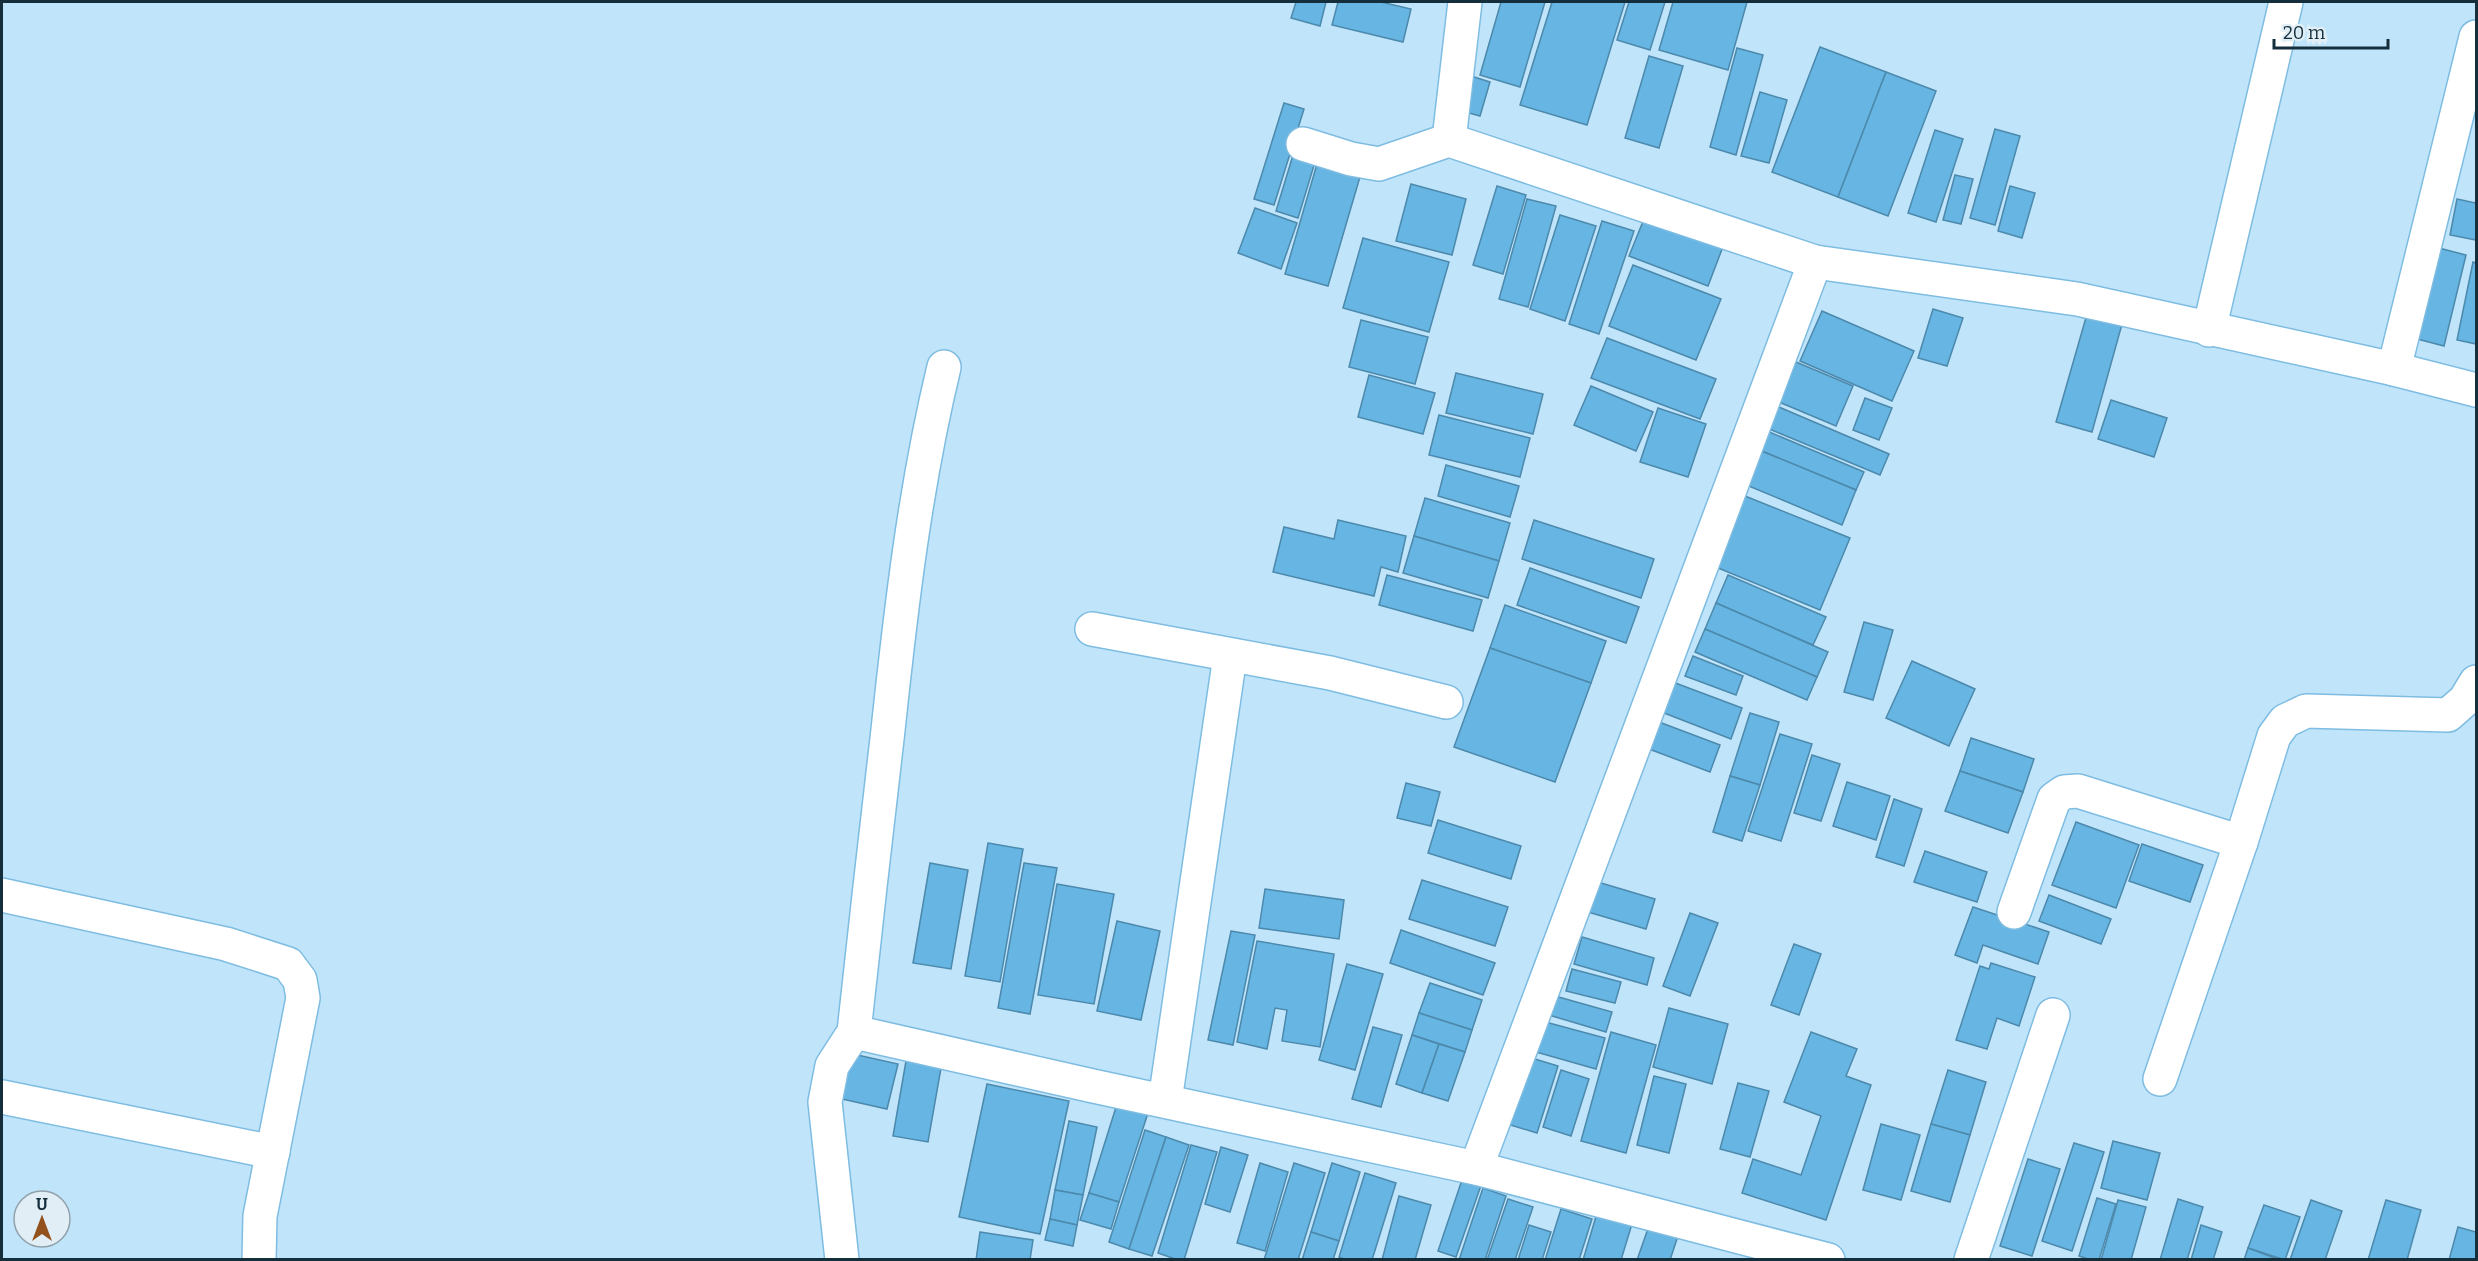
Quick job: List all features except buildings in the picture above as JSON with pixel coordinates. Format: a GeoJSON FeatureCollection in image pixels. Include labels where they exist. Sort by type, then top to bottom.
{"type":"FeatureCollection","features":[{"type":"Feature","properties":{"kind":"street"},"geometry":{"type":"LineString","coordinates":[[1449,140],[1465,2]]}},
{"type":"Feature","properties":{"kind":"street"},"geometry":{"type":"LineString","coordinates":[[2209,330],[2286,2]]}},
{"type":"Feature","properties":{"kind":"street"},"geometry":{"type":"LineString","coordinates":[[2394,369],[2476,37]]}},
{"type":"Feature","properties":{"kind":"street"},"geometry":{"type":"LineString","coordinates":[[1303,144],[1351,159],[1379,164],[1449,140],[1815,262],[2077,299],[2209,330],[2394,369],[2476,390]]}},
{"type":"Feature","properties":{"kind":"street"},"geometry":{"type":"LineString","coordinates":[[1476,1168],[1815,262]]}},
{"type":"Feature","properties":{"kind":"street"},"geometry":{"type":"LineString","coordinates":[[842,1260],[825,1102],[832,1066],[854,1032],[912,530],[928,432],[944,367]]}},
{"type":"Feature","properties":{"kind":"street"},"geometry":{"type":"LineString","coordinates":[[1092,629],[1330,673],[1446,702]]}},
{"type":"Feature","properties":{"kind":"street"},"geometry":{"type":"LineString","coordinates":[[1165,1101],[1230,656]]}},
{"type":"Feature","properties":{"kind":"street"},"geometry":{"type":"LineString","coordinates":[[2160,1079],[2241,842],[2274,736],[2285,721],[2306,711],[2448,715],[2465,700],[2476,682]]}},
{"type":"Feature","properties":{"kind":"street"},"geometry":{"type":"LineString","coordinates":[[2014,912],[2054,799],[2064,792],[2078,791],[2241,842]]}},
{"type":"Feature","properties":{"kind":"street"},"geometry":{"type":"LineString","coordinates":[[2,895],[226,944],[288,964],[300,980],[303,998],[260,1216],[259,1260]]}},
{"type":"Feature","properties":{"kind":"street"},"geometry":{"type":"LineString","coordinates":[[1971,1260],[2053,1015]]}},
{"type":"Feature","properties":{"kind":"street"},"geometry":{"type":"LineString","coordinates":[[854,1032],[1476,1168],[1828,1260]]}},
{"type":"Feature","properties":{"kind":"street"},"geometry":{"type":"LineString","coordinates":[[2,1097],[273,1152]]}}]}
